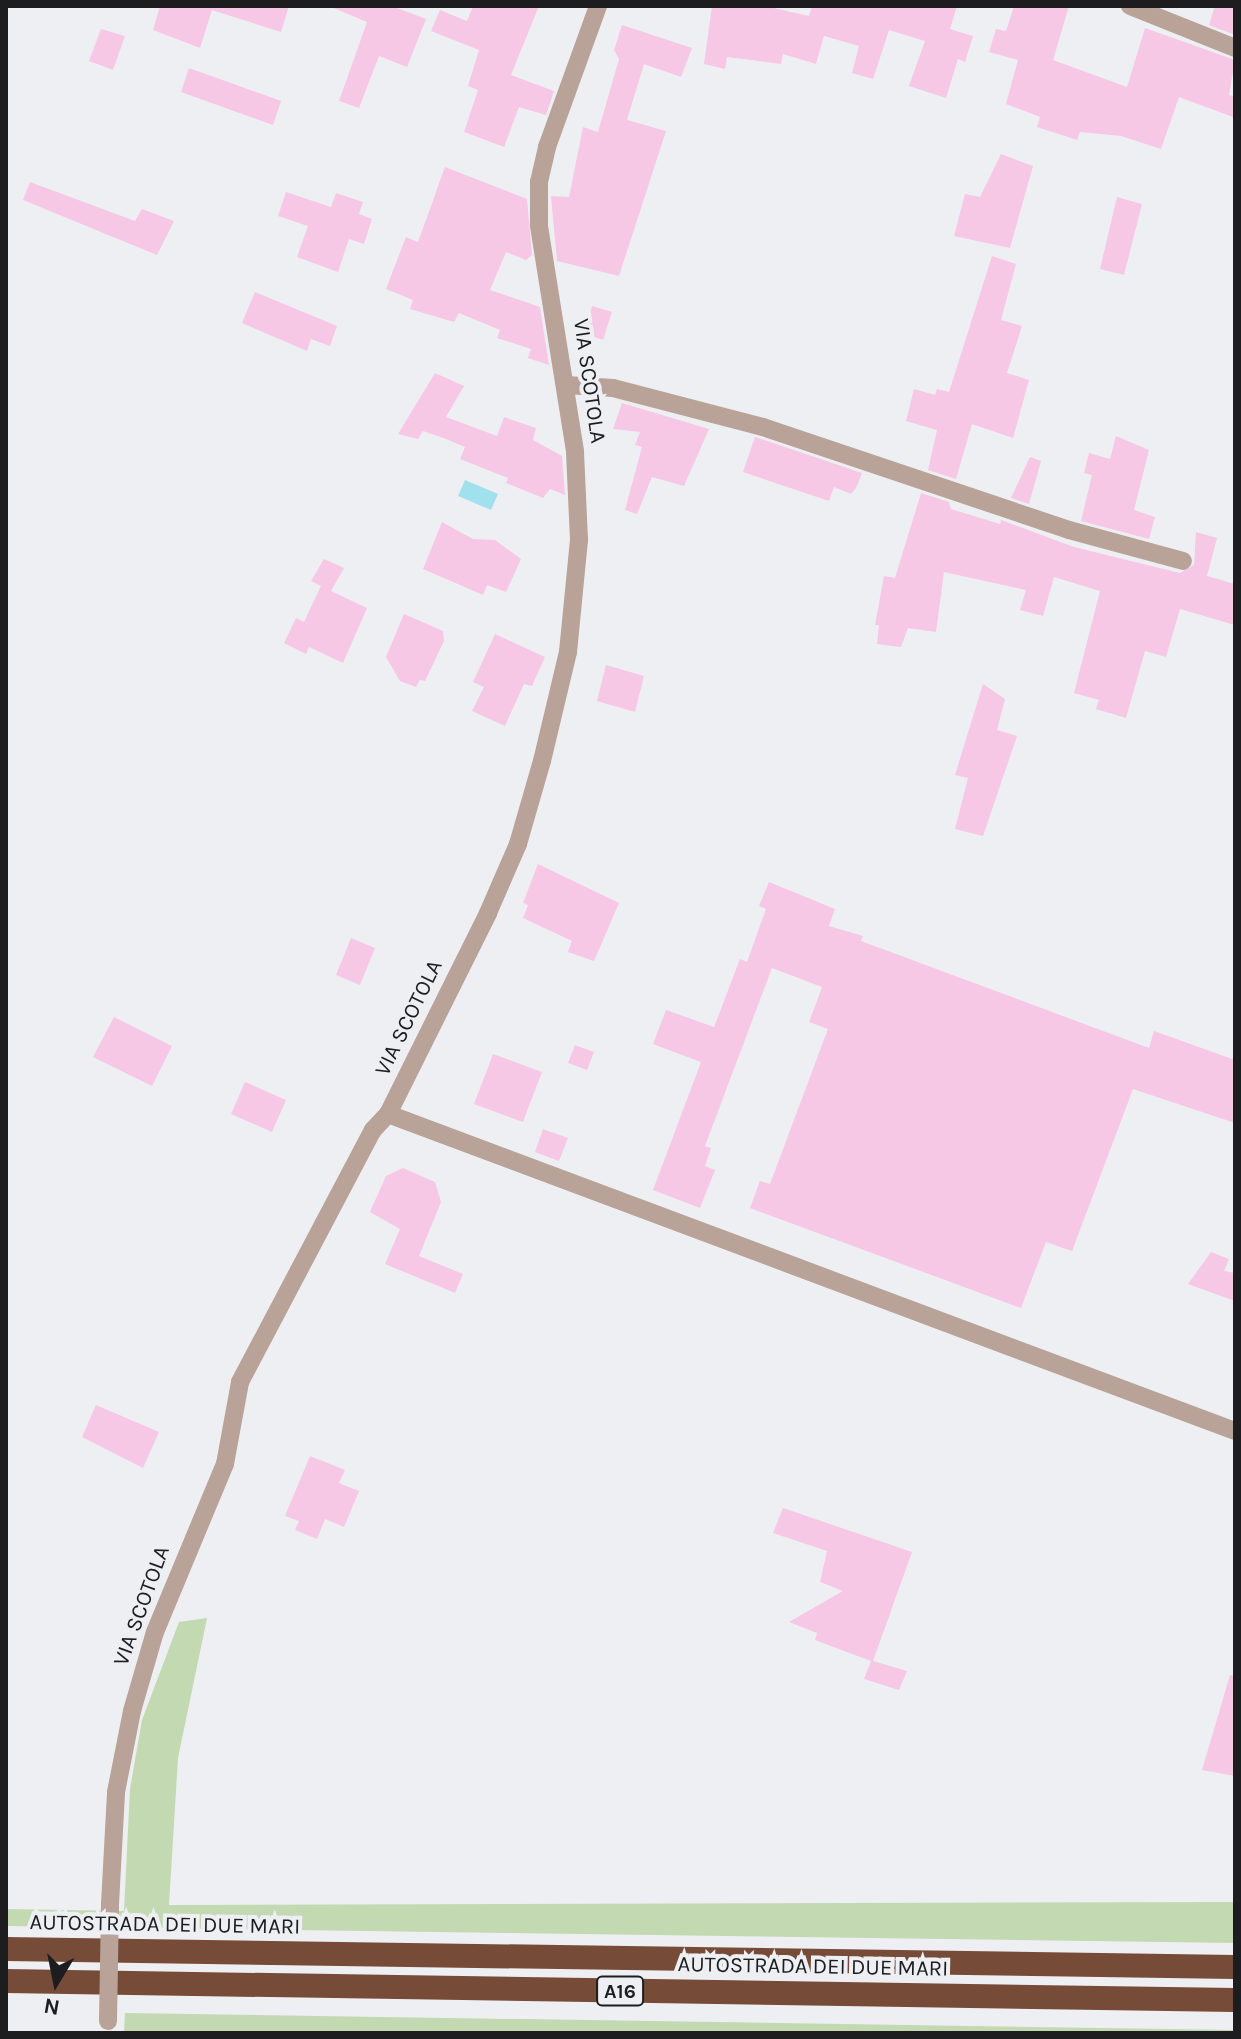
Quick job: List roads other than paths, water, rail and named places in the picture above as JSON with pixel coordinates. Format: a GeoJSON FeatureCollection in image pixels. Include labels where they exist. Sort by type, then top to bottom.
{"type":"FeatureCollection","features":[{"type":"Feature","properties":{"kind":"highway","name":"AUTOSTRADA DEI DUE MARI"},"geometry":{"type":"LineString","coordinates":[[6,1949],[1235,1967]]}},
{"type":"Feature","properties":{"kind":"highway","name":"AUTOSTRADA DEI DUE MARI"},"geometry":{"type":"LineString","coordinates":[[6,1981],[1235,2000]]}},
{"type":"Feature","properties":{"kind":"street","name":"VIA SCOTOLA"},"geometry":{"type":"LineString","coordinates":[[108,2027],[116,1792],[132,1711],[155,1632],[225,1464],[240,1382],[373,1130],[388,1114],[488,913],[518,844],[542,761],[568,652],[579,540],[566,385],[539,225],[539,182],[598,6]]}},
{"type":"Feature","properties":{"kind":"street"},"geometry":{"type":"LineString","coordinates":[[1130,6],[1235,48]]}},
{"type":"Feature","properties":{"kind":"street"},"geometry":{"type":"LineString","coordinates":[[566,385],[613,388],[763,427],[1069,530],[1183,561]]}},
{"type":"Feature","properties":{"kind":"street"},"geometry":{"type":"LineString","coordinates":[[388,1114],[1235,1431]]}},
{"type":"Feature","properties":{"kind":"water"},"geometry":{"type":"Polygon","coordinates":[[[465,480],[498,494],[491,510],[458,496],[465,480]]]}}]}
